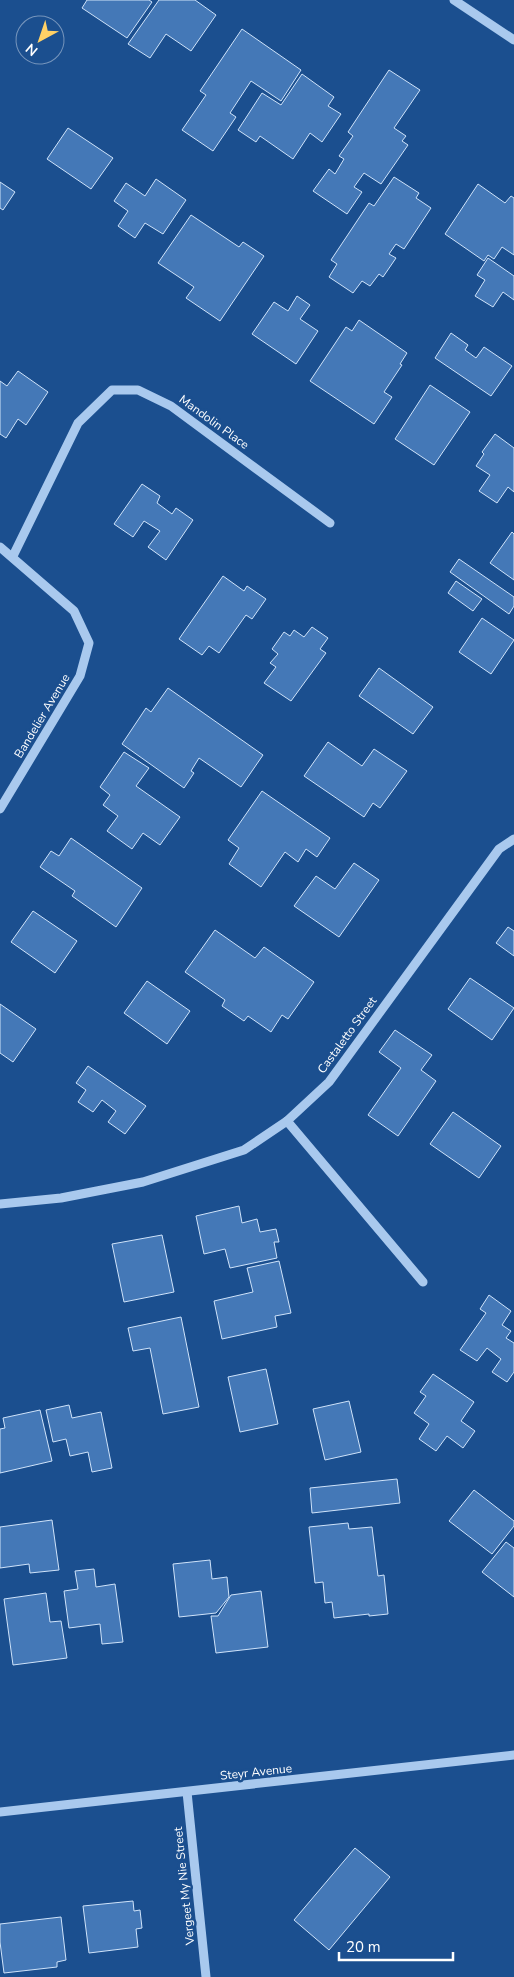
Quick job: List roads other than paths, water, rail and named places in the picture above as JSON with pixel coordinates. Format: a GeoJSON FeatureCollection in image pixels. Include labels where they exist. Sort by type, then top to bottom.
{"type":"FeatureCollection","features":[{"type":"Feature","properties":{"kind":"street"},"geometry":{"type":"LineString","coordinates":[[454,0],[514,40]]}},
{"type":"Feature","properties":{"kind":"street","name":"Mandolin Place"},"geometry":{"type":"LineString","coordinates":[[13,556],[78,423],[112,390],[138,390],[171,406],[330,523]]}},
{"type":"Feature","properties":{"kind":"street","name":"Bandelier Avenue"},"geometry":{"type":"LineString","coordinates":[[0,547],[13,556],[74,611],[89,643],[80,676],[0,809]]}},
{"type":"Feature","properties":{"kind":"street","name":"Castaletto Street"},"geometry":{"type":"LineString","coordinates":[[0,1204],[61,1198],[143,1182],[244,1150],[287,1121],[329,1082],[499,849],[514,839]]}},
{"type":"Feature","properties":{"kind":"street"},"geometry":{"type":"LineString","coordinates":[[287,1121],[423,1282]]}},
{"type":"Feature","properties":{"kind":"street","name":"Steyr Avenue"},"geometry":{"type":"LineString","coordinates":[[0,1812],[514,1755]]}},
{"type":"Feature","properties":{"kind":"street","name":"Vergeet My Nie Street"},"geometry":{"type":"LineString","coordinates":[[187,1792],[206,1977]]}}]}
